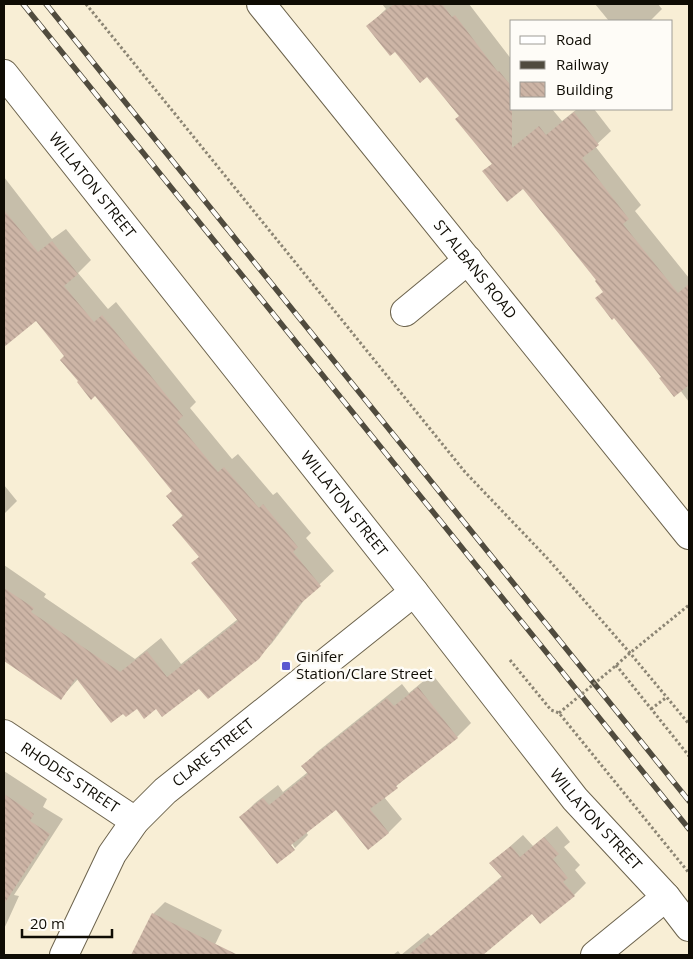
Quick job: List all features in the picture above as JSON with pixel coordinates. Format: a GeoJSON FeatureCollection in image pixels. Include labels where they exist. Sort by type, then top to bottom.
{"type":"FeatureCollection","features":[{"type":"Feature","properties":{"kind":"street","name":"ST ALBANS ROAD"},"geometry":{"type":"LineString","coordinates":[[261,4],[689,534]]}},
{"type":"Feature","properties":{"kind":"street","name":"WILLATON STREET"},"geometry":{"type":"LineString","coordinates":[[4,74],[414,592],[574,799],[666,897],[689,927]]}},
{"type":"Feature","properties":{"kind":"street"},"geometry":{"type":"LineString","coordinates":[[404,312],[468,260]]}},
{"type":"Feature","properties":{"kind":"street","name":"CLARE STREET"},"geometry":{"type":"LineString","coordinates":[[64,955],[112,854],[135,821],[165,791],[414,592]]}},
{"type":"Feature","properties":{"kind":"street","name":"RHODES STREET"},"geometry":{"type":"LineString","coordinates":[[4,734],[135,821]]}},
{"type":"Feature","properties":{"kind":"street"},"geometry":{"type":"LineString","coordinates":[[595,955],[666,897]]}},
{"type":"Feature","properties":{"kind":"path"},"geometry":{"type":"LineString","coordinates":[[86,4],[465,472],[548,559],[689,724]]}},
{"type":"Feature","properties":{"kind":"path"},"geometry":{"type":"LineString","coordinates":[[559,713],[689,606]]}},
{"type":"Feature","properties":{"kind":"path"},"geometry":{"type":"LineString","coordinates":[[510,660],[550,710],[559,713],[689,873]]}},
{"type":"Feature","properties":{"kind":"path"},"geometry":{"type":"LineString","coordinates":[[615,667],[689,756]]}},
{"type":"Feature","properties":{"kind":"path"},"geometry":{"type":"LineString","coordinates":[[651,709],[667,697]]}},
{"type":"Feature","properties":{"kind":"building"},"geometry":{"type":"Polygon","coordinates":[[[394,4],[442,4],[452,17],[455,15],[498,72],[510,85],[512,148],[539,126],[546,135],[574,112],[599,145],[582,158],[629,219],[623,224],[678,293],[689,284],[689,385],[674,397],[659,378],[661,377],[614,318],[612,320],[595,298],[603,292],[596,280],[523,189],[507,202],[482,171],[492,164],[455,119],[459,116],[427,77],[420,83],[395,52],[390,56],[366,26],[394,4]]]}},
{"type":"Feature","properties":{"kind":"building"},"geometry":{"type":"Polygon","coordinates":[[[4,210],[38,252],[52,241],[78,274],[64,286],[94,322],[102,315],[183,416],[177,422],[218,472],[224,467],[259,508],[263,504],[298,547],[293,552],[321,586],[300,604],[259,659],[208,699],[199,689],[162,717],[156,709],[144,719],[137,709],[126,717],[123,714],[111,723],[76,678],[61,700],[4,661],[4,588],[34,608],[31,612],[120,672],[147,651],[167,677],[238,621],[191,563],[199,557],[172,525],[183,516],[166,496],[172,491],[95,396],[91,400],[60,360],[64,356],[36,321],[4,347],[4,210]]]}},
{"type":"Feature","properties":{"kind":"building"},"geometry":{"type":"Polygon","coordinates":[[[418,687],[458,738],[396,786],[398,788],[370,809],[389,833],[368,850],[336,810],[291,845],[295,850],[277,864],[239,817],[263,798],[269,805],[308,774],[301,766],[387,698],[394,706],[418,687]]]}},
{"type":"Feature","properties":{"kind":"building"},"geometry":{"type":"Polygon","coordinates":[[[4,794],[34,814],[30,821],[50,834],[4,904],[4,794]]]}},
{"type":"Feature","properties":{"kind":"building"},"geometry":{"type":"Polygon","coordinates":[[[544,837],[559,854],[553,859],[568,878],[563,882],[575,896],[540,924],[532,914],[483,955],[408,955],[502,877],[489,863],[511,846],[520,857],[544,837]]]}},
{"type":"Feature","properties":{"kind":"building"},"geometry":{"type":"Polygon","coordinates":[[[152,913],[238,955],[131,955],[152,913]]]}},
{"type":"Feature","properties":{"kind":"railway"},"geometry":{"type":"LineString","coordinates":[[23,4],[689,829]]}},
{"type":"Feature","properties":{"kind":"railway"},"geometry":{"type":"LineString","coordinates":[[46,4],[689,801]]}},
{"type":"Feature","properties":{"kind":"place","name":"Ginifer Station/Clare Street"},"geometry":{"type":"Point","coordinates":[286,666]}}]}
